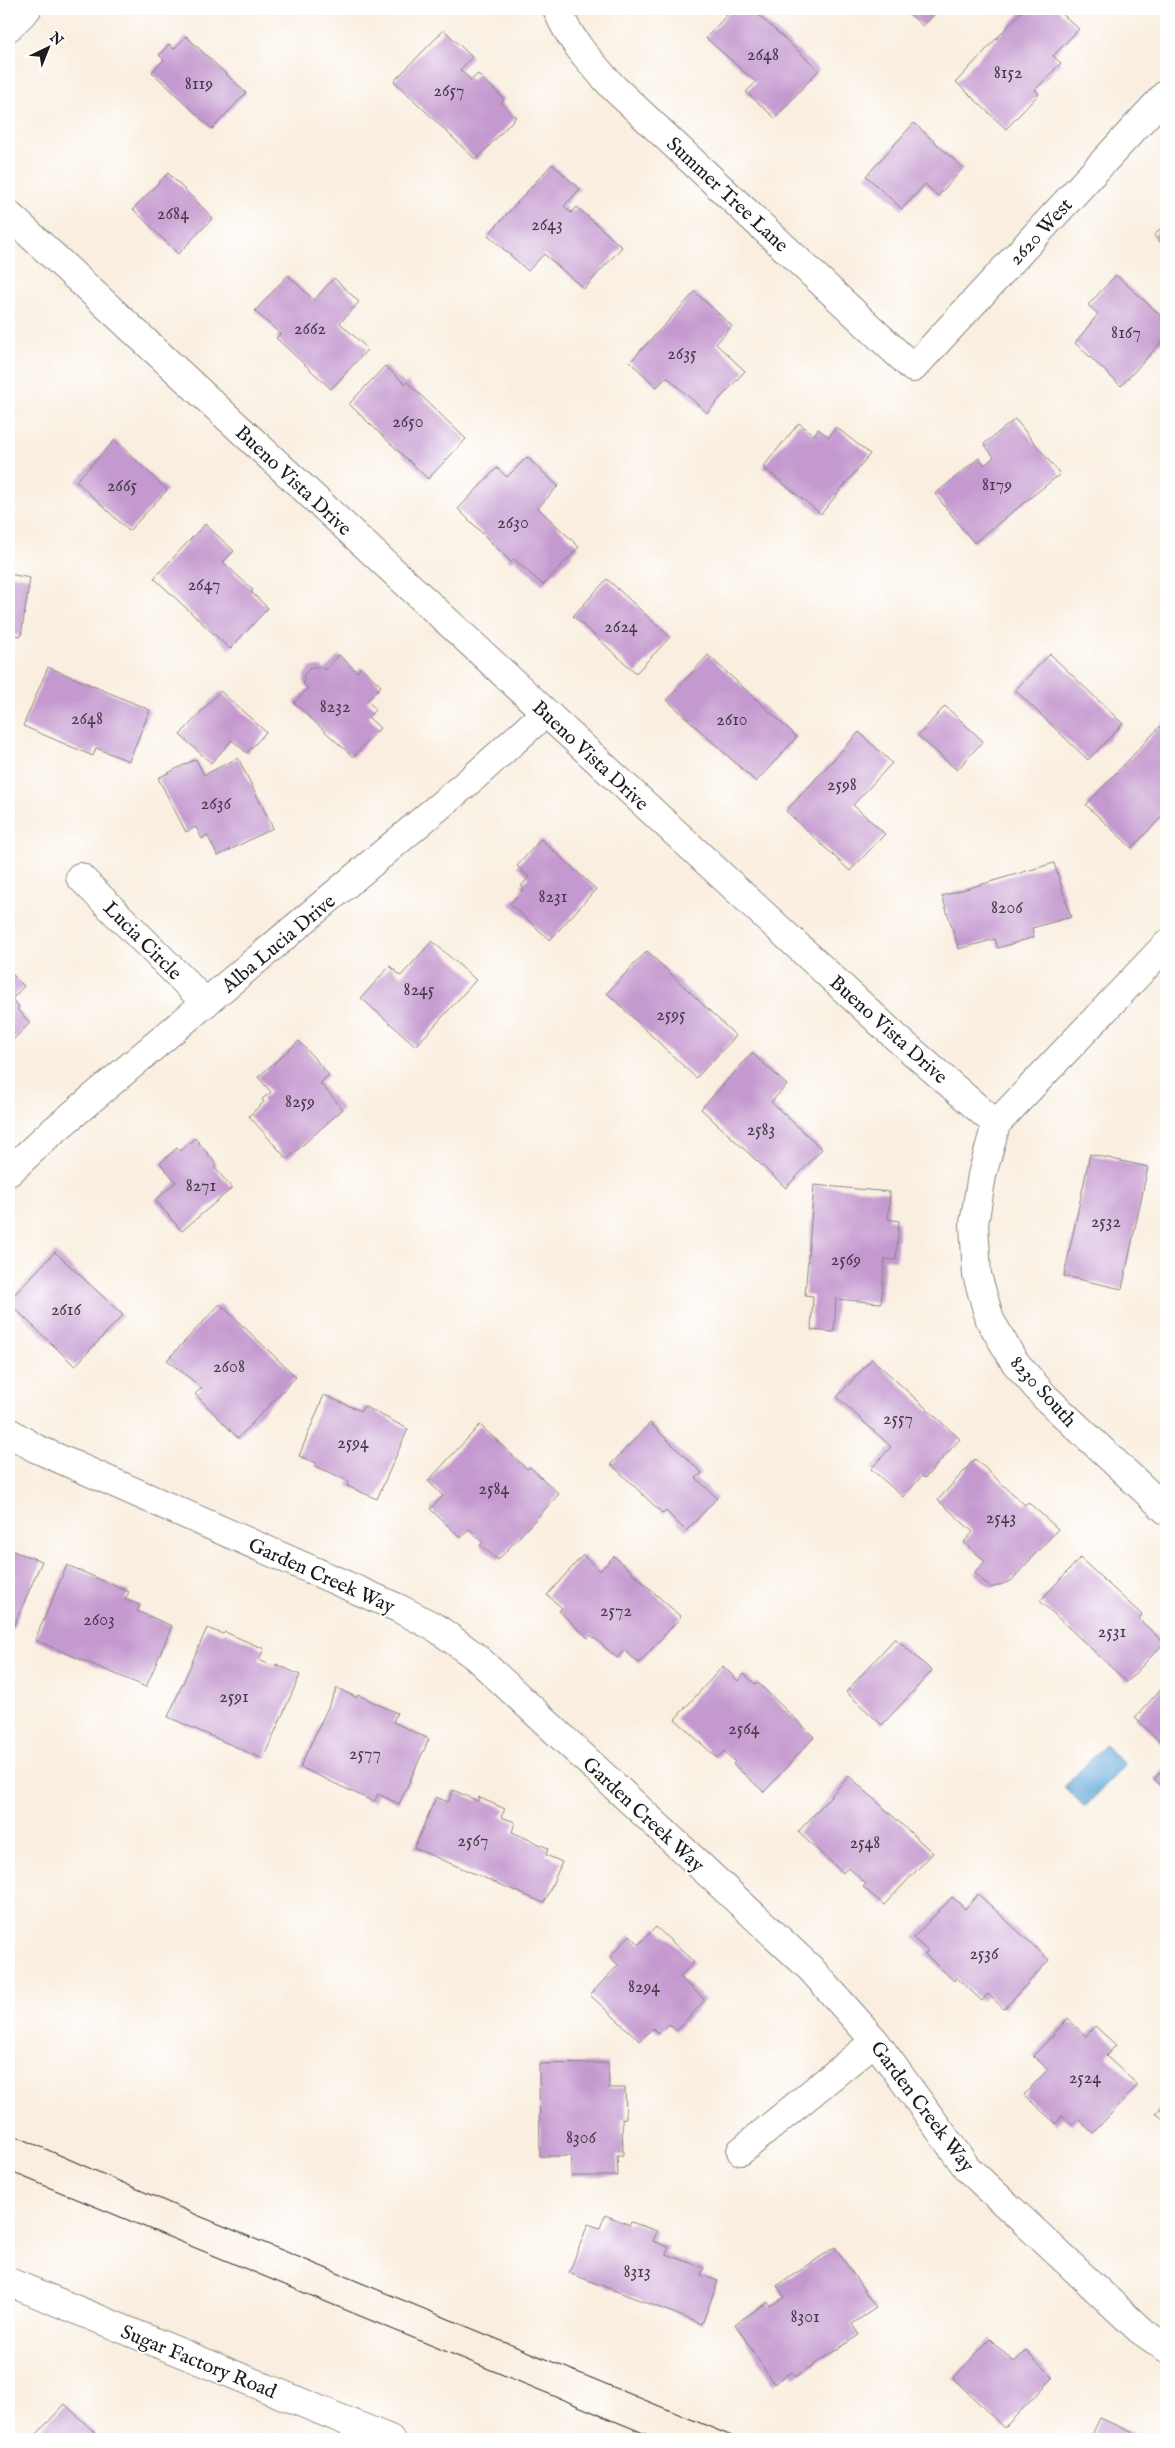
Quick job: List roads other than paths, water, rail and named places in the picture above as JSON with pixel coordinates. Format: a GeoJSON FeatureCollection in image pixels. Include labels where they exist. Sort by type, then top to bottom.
{"type":"FeatureCollection","features":[{"type":"Feature","properties":{"kind":"street"},"geometry":{"type":"LineString","coordinates":[[9,27],[26,9]]}},
{"type":"Feature","properties":{"kind":"street","name":"Summer Tree Lane"},"geometry":{"type":"LineString","coordinates":[[557,9],[562,21],[581,51],[614,88],[913,368]]}},
{"type":"Feature","properties":{"kind":"street","name":"2620 West"},"geometry":{"type":"LineString","coordinates":[[913,368],[1166,94]]}},
{"type":"Feature","properties":{"kind":"street","name":"Bueno Vista Drive"},"geometry":{"type":"LineString","coordinates":[[9,215],[898,1040],[996,1124]]}},
{"type":"Feature","properties":{"kind":"street","name":"Alba Lucia Drive"},"geometry":{"type":"LineString","coordinates":[[9,1172],[45,1138],[474,777],[545,713]]}},
{"type":"Feature","properties":{"kind":"street","name":"Lucia Circle"},"geometry":{"type":"LineString","coordinates":[[80,877],[206,1003]]}},
{"type":"Feature","properties":{"kind":"street"},"geometry":{"type":"LineString","coordinates":[[996,1124],[1166,946]]}},
{"type":"Feature","properties":{"kind":"street","name":"8230 South"},"geometry":{"type":"LineString","coordinates":[[996,1124],[982,1176],[974,1224],[977,1275],[990,1320],[1014,1361],[1045,1397],[1166,1510]]}},
{"type":"Feature","properties":{"kind":"street","name":"Garden Creek Way"},"geometry":{"type":"LineString","coordinates":[[9,1432],[35,1448],[398,1608],[438,1629],[476,1657],[810,1968],[875,2041],[966,2168],[1140,2330],[1166,2348]]}},
{"type":"Feature","properties":{"kind":"street"},"geometry":{"type":"LineString","coordinates":[[741,2150],[875,2041]]}},
{"type":"Feature","properties":{"kind":"street","name":"Sugar Factory Road"},"geometry":{"type":"LineString","coordinates":[[9,2282],[390,2439]]}},
{"type":"Feature","properties":{"kind":"water"},"geometry":{"type":"Polygon","coordinates":[[[1105,1745],[1125,1765],[1085,1807],[1064,1787],[1105,1745]]]}},
{"type":"Feature","properties":{"kind":"tram line"},"geometry":{"type":"LineString","coordinates":[[9,2133],[197,2215],[739,2439]]}},
{"type":"Feature","properties":{"kind":"tram line"},"geometry":{"type":"LineString","coordinates":[[9,2171],[658,2439]]}}]}
